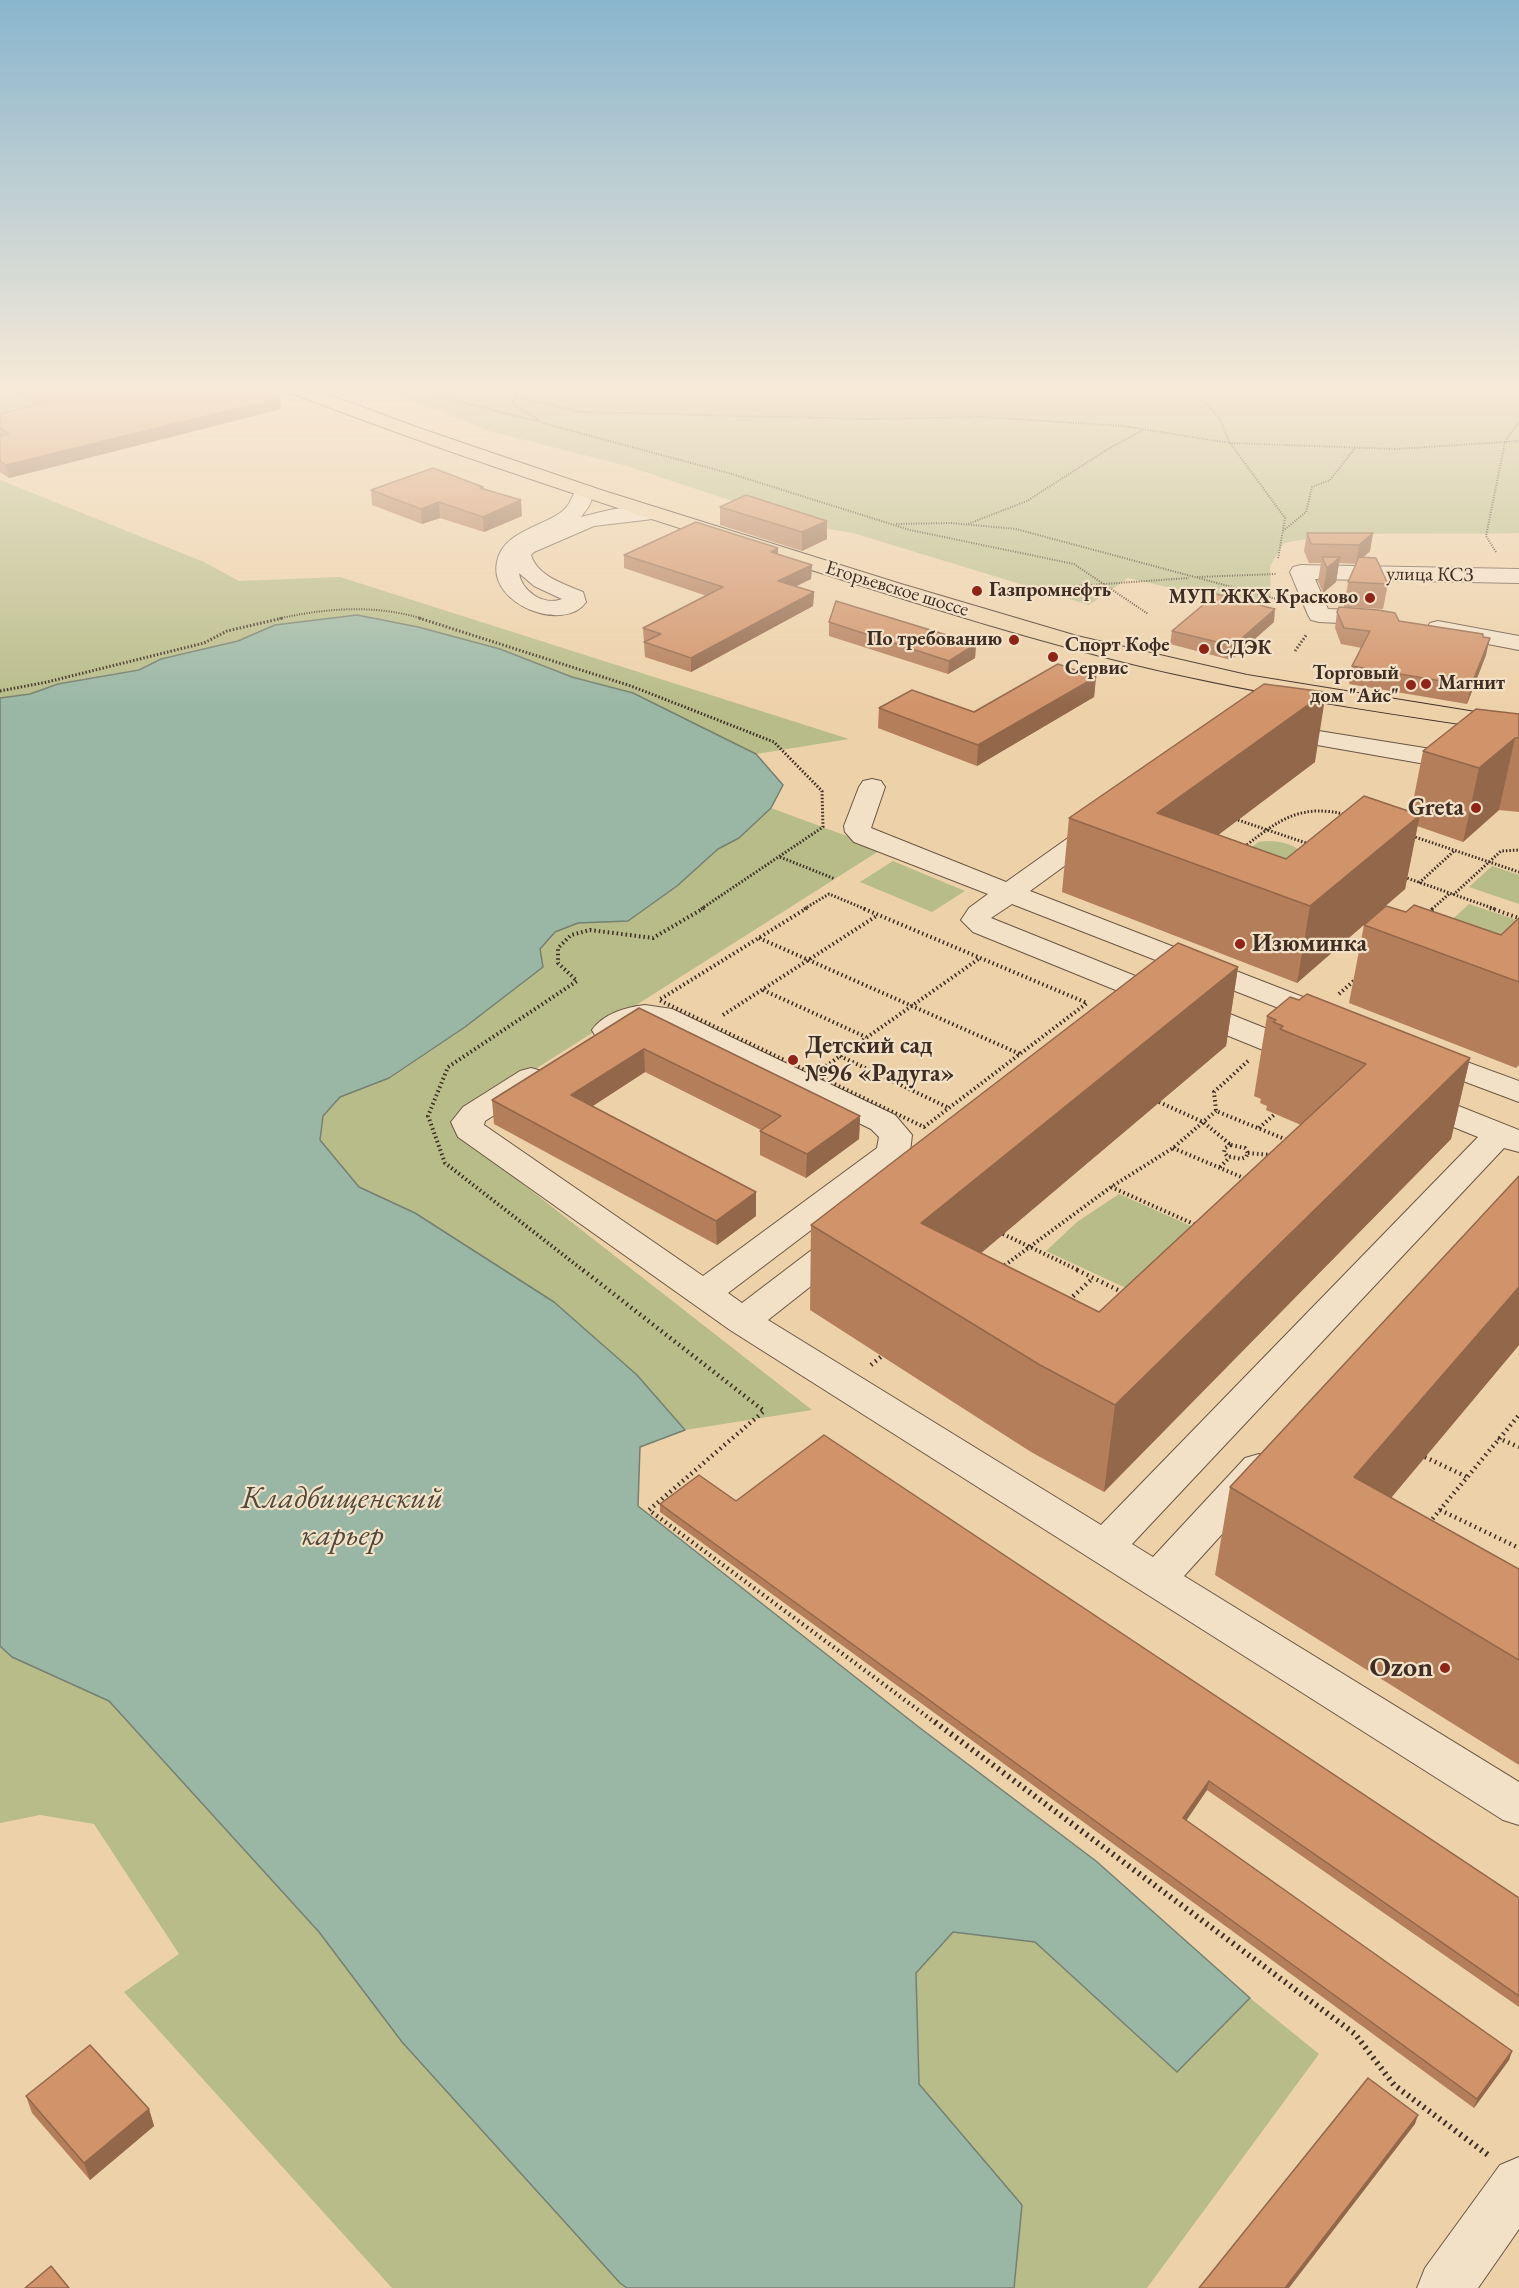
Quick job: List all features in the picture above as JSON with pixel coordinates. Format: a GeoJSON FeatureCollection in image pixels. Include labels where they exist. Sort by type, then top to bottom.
{"type":"FeatureCollection","features":[{"type":"Feature","properties":{"kind":"main road","name":"Егорьевское шоссе"},"geometry":{"type":"LineString","coordinates":[[594,494],[966,611],[1090,646],[1276,687],[1519,726]]}},
{"type":"Feature","properties":{"kind":"street"},"geometry":{"type":"LineString","coordinates":[[584,494],[578,508],[559,523],[516,545],[508,556],[505,566],[509,586],[523,599],[545,609],[575,602],[575,597],[553,587],[525,568],[520,554],[526,547],[584,520],[622,514],[653,513]]}},
{"type":"Feature","properties":{"kind":"street"},"geometry":{"type":"LineString","coordinates":[[1301,573],[1317,609]]}},
{"type":"Feature","properties":{"kind":"street","name":"улица КСЗ"},"geometry":{"type":"LineString","coordinates":[[1301,573],[1516,576]]}},
{"type":"Feature","properties":{"kind":"street","name":"улица КСЗ"},"geometry":{"type":"LineString","coordinates":[[1317,609],[1319,615],[1375,617],[1519,643]]}},
{"type":"Feature","properties":{"kind":"street"},"geometry":{"type":"LineString","coordinates":[[1276,687],[1255,718],[1431,757],[1519,768]]}},
{"type":"Feature","properties":{"kind":"street"},"geometry":{"type":"LineString","coordinates":[[872,787],[857,826],[858,832],[1356,1028]]}},
{"type":"Feature","properties":{"kind":"street"},"geometry":{"type":"LineString","coordinates":[[1118,815],[979,914],[975,920],[983,927],[1144,1006],[1336,1069]]}},
{"type":"Feature","properties":{"kind":"street"},"geometry":{"type":"LineString","coordinates":[[580,1047],[629,1017],[645,1013],[661,1015],[704,1028],[808,1078],[883,1122],[896,1135],[892,1152],[703,1294]]}},
{"type":"Feature","properties":{"kind":"street"},"geometry":{"type":"LineString","coordinates":[[1400,1045],[1519,1092]]}},
{"type":"Feature","properties":{"kind":"street"},"geometry":{"type":"LineString","coordinates":[[552,1065],[474,1114],[466,1122],[470,1130],[743,1321],[1519,1806]]}},
{"type":"Feature","properties":{"kind":"street"},"geometry":{"type":"LineString","coordinates":[[1104,1547],[1509,1138],[1389,1090]]}},
{"type":"Feature","properties":{"kind":"street"},"geometry":{"type":"LineString","coordinates":[[743,1321],[869,1222],[825,1203]]}},
{"type":"Feature","properties":{"kind":"street"},"geometry":{"type":"LineString","coordinates":[[1157,1579],[1279,1446]]}},
{"type":"Feature","properties":{"kind":"street"},"geometry":{"type":"LineString","coordinates":[[1445,2288],[1505,2170]]}},
{"type":"Feature","properties":{"kind":"path"},"geometry":{"type":"LineString","coordinates":[[795,494],[892,524],[1074,564],[1148,614]]}},
{"type":"Feature","properties":{"kind":"path"},"geometry":{"type":"LineString","coordinates":[[967,524],[1027,501],[1038,494]]}},
{"type":"Feature","properties":{"kind":"path"},"geometry":{"type":"LineString","coordinates":[[1267,494],[1285,519],[1278,562],[1301,573]]}},
{"type":"Feature","properties":{"kind":"path"},"geometry":{"type":"LineString","coordinates":[[1283,531],[1306,512],[1310,494]]}},
{"type":"Feature","properties":{"kind":"path"},"geometry":{"type":"LineString","coordinates":[[1495,494],[1486,536],[1516,576]]}},
{"type":"Feature","properties":{"kind":"path"},"geometry":{"type":"LineString","coordinates":[[892,524],[967,524],[1016,529],[1192,578],[1317,609]]}},
{"type":"Feature","properties":{"kind":"path"},"geometry":{"type":"LineString","coordinates":[[1020,590],[1301,573]]}},
{"type":"Feature","properties":{"kind":"path"},"geometry":{"type":"LineString","coordinates":[[0,691],[47,682],[204,643],[227,631],[309,612],[350,609],[403,613],[631,686],[774,742],[822,791],[823,827],[699,911],[653,938],[590,930],[571,935],[558,948],[558,963],[577,981],[448,1067],[432,1101],[428,1116],[445,1163],[764,1411],[649,1509],[1355,2034],[1394,2085],[1505,2170]]}},
{"type":"Feature","properties":{"kind":"path"},"geometry":{"type":"LineString","coordinates":[[1242,848],[1282,818],[1302,812],[1332,811],[1354,817]]}},
{"type":"Feature","properties":{"kind":"path"},"geometry":{"type":"LineString","coordinates":[[1238,820],[1311,845]]}},
{"type":"Feature","properties":{"kind":"path"},"geometry":{"type":"LineString","coordinates":[[1411,836],[1519,872]]}},
{"type":"Feature","properties":{"kind":"path"},"geometry":{"type":"LineString","coordinates":[[1426,915],[1501,851],[1519,850]]}},
{"type":"Feature","properties":{"kind":"path"},"geometry":{"type":"LineString","coordinates":[[1419,883],[1455,851]]}},
{"type":"Feature","properties":{"kind":"path"},"geometry":{"type":"LineString","coordinates":[[779,857],[835,879]]}},
{"type":"Feature","properties":{"kind":"path"},"geometry":{"type":"LineString","coordinates":[[1399,876],[1519,918]]}},
{"type":"Feature","properties":{"kind":"path"},"geometry":{"type":"LineString","coordinates":[[829,894],[879,915],[1087,1003],[924,1126],[808,1078],[704,1028],[659,1000],[829,894]]}},
{"type":"Feature","properties":{"kind":"path"},"geometry":{"type":"LineString","coordinates":[[704,1028],[879,915]]}},
{"type":"Feature","properties":{"kind":"path"},"geometry":{"type":"LineString","coordinates":[[759,938],[1020,1054]]}},
{"type":"Feature","properties":{"kind":"path"},"geometry":{"type":"LineString","coordinates":[[808,1078],[981,958]]}},
{"type":"Feature","properties":{"kind":"path"},"geometry":{"type":"LineString","coordinates":[[1335,998],[1359,976]]}},
{"type":"Feature","properties":{"kind":"path"},"geometry":{"type":"LineString","coordinates":[[763,990],[867,1037]]}},
{"type":"Feature","properties":{"kind":"path"},"geometry":{"type":"LineString","coordinates":[[840,1056],[949,1108]]}},
{"type":"Feature","properties":{"kind":"path"},"geometry":{"type":"LineString","coordinates":[[1216,1111],[1214,1092],[1252,1057]]}},
{"type":"Feature","properties":{"kind":"path"},"geometry":{"type":"LineString","coordinates":[[1159,1102],[1203,1122],[1231,1146]]}},
{"type":"Feature","properties":{"kind":"path"},"geometry":{"type":"LineString","coordinates":[[992,1275],[1111,1187],[1173,1148],[1216,1111]]}},
{"type":"Feature","properties":{"kind":"path"},"geometry":{"type":"LineString","coordinates":[[1216,1111],[1292,1143]]}},
{"type":"Feature","properties":{"kind":"path"},"geometry":{"type":"LineString","coordinates":[[1259,1128],[1275,1113]]}},
{"type":"Feature","properties":{"kind":"path"},"geometry":{"type":"LineString","coordinates":[[1248,1153],[1241,1159],[1230,1157],[1224,1152],[1225,1148],[1238,1146],[1248,1153],[1282,1157]]}},
{"type":"Feature","properties":{"kind":"path"},"geometry":{"type":"LineString","coordinates":[[1173,1148],[1256,1183]]}},
{"type":"Feature","properties":{"kind":"path"},"geometry":{"type":"LineString","coordinates":[[1220,1167],[1230,1157]]}},
{"type":"Feature","properties":{"kind":"path"},"geometry":{"type":"LineString","coordinates":[[1111,1187],[1206,1229]]}},
{"type":"Feature","properties":{"kind":"path"},"geometry":{"type":"LineString","coordinates":[[1003,1234],[1134,1298]]}},
{"type":"Feature","properties":{"kind":"path"},"geometry":{"type":"LineString","coordinates":[[1068,1301],[1093,1278]]}},
{"type":"Feature","properties":{"kind":"path"},"geometry":{"type":"LineString","coordinates":[[867,1368],[882,1356]]}},
{"type":"Feature","properties":{"kind":"path"},"geometry":{"type":"LineString","coordinates":[[1426,1526],[1519,1415]]}},
{"type":"Feature","properties":{"kind":"path"},"geometry":{"type":"LineString","coordinates":[[1498,1438],[1519,1447]]}},
{"type":"Feature","properties":{"kind":"path"},"geometry":{"type":"LineString","coordinates":[[1425,1457],[1467,1477]]}},
{"type":"Feature","properties":{"kind":"path"},"geometry":{"type":"LineString","coordinates":[[1440,1510],[1519,1548]]}},
{"type":"Feature","properties":{"kind":"green space"},"geometry":{"type":"Polygon","coordinates":[[[0,494],[34,494],[204,562],[239,581],[340,577],[849,739],[756,754],[633,693],[572,677],[500,649],[418,627],[275,625],[238,641],[161,659],[139,670],[58,684],[30,694],[0,698],[0,494]]]}},
{"type":"Feature","properties":{"kind":"green space"},"geometry":{"type":"Polygon","coordinates":[[[710,494],[1519,494],[1519,533],[1372,534],[1313,538],[1284,543],[1270,566],[1271,598],[1237,603],[1128,578],[1089,605],[853,533],[804,525],[710,494]]]}},
{"type":"Feature","properties":{"kind":"green space"},"geometry":{"type":"Polygon","coordinates":[[[771,808],[882,849],[455,1120],[460,1135],[812,1410],[685,1430],[637,1375],[554,1302],[415,1213],[359,1187],[320,1140],[323,1116],[340,1097],[389,1078],[465,1027],[555,932],[578,923],[628,921],[677,886],[718,849],[739,838],[771,808]]]}},
{"type":"Feature","properties":{"kind":"green space"},"geometry":{"type":"Polygon","coordinates":[[[1258,842],[1290,845],[1310,859],[1235,862],[1258,842]]]}},
{"type":"Feature","properties":{"kind":"green space"},"geometry":{"type":"Polygon","coordinates":[[[893,861],[965,891],[932,912],[860,882],[893,861]]]}},
{"type":"Feature","properties":{"kind":"green space"},"geometry":{"type":"Polygon","coordinates":[[[1492,866],[1519,875],[1519,904],[1469,887],[1492,866]]]}},
{"type":"Feature","properties":{"kind":"green space"},"geometry":{"type":"Polygon","coordinates":[[[1469,904],[1517,920],[1491,946],[1432,938],[1469,904]]]}},
{"type":"Feature","properties":{"kind":"green space"},"geometry":{"type":"Polygon","coordinates":[[[1119,1194],[1191,1226],[1128,1289],[1046,1251],[1077,1222],[1119,1194]]]}},
{"type":"Feature","properties":{"kind":"green space"},"geometry":{"type":"Polygon","coordinates":[[[0,1646],[12,1657],[109,1701],[319,1932],[402,2042],[627,2288],[392,2288],[124,1992],[179,1954],[94,1824],[40,1815],[0,1823],[0,1646]]]}},
{"type":"Feature","properties":{"kind":"green space"},"geometry":{"type":"Polygon","coordinates":[[[952,1932],[1035,1942],[1177,2072],[1250,1998],[1319,2054],[1147,2288],[1014,2288],[1022,2205],[919,2084],[916,1973],[952,1932]]]}},
{"type":"Feature","properties":{"kind":"water","name":"Кладбищенский карьер"},"geometry":{"type":"Polygon","coordinates":[[[357,615],[418,627],[500,649],[572,677],[633,693],[756,754],[783,785],[771,808],[739,838],[718,849],[677,886],[628,921],[578,923],[555,932],[540,949],[543,967],[465,1027],[389,1078],[340,1097],[323,1116],[320,1140],[359,1187],[415,1213],[554,1302],[637,1375],[685,1430],[640,1447],[638,1506],[920,1728],[1096,1861],[1250,1998],[1177,2072],[1035,1942],[953,1932],[916,1973],[919,2084],[1022,2205],[1014,2288],[627,2288],[402,2042],[319,1932],[109,1701],[12,1657],[0,1646],[0,698],[30,694],[58,684],[139,670],[161,659],[238,641],[275,625],[357,615]]]}},
{"type":"Feature","properties":{"kind":"building"},"geometry":{"type":"Polygon","coordinates":[[[381,494],[500,494],[521,500],[483,517],[439,502],[421,509],[381,494]]]}},
{"type":"Feature","properties":{"kind":"building"},"geometry":{"type":"Polygon","coordinates":[[[746,495],[827,521],[802,532],[720,507],[746,495]]]}},
{"type":"Feature","properties":{"kind":"building"},"geometry":{"type":"Polygon","coordinates":[[[696,522],[778,548],[771,552],[812,565],[778,581],[814,592],[691,658],[644,642],[661,634],[643,628],[723,587],[624,555],[696,522]]]}},
{"type":"Feature","properties":{"kind":"building"},"geometry":{"type":"Polygon","coordinates":[[[1307,533],[1373,533],[1359,545],[1311,544],[1307,533]]]}},
{"type":"Feature","properties":{"kind":"building"},"geometry":{"type":"Polygon","coordinates":[[[1322,557],[1340,557],[1327,568],[1322,557]]]}},
{"type":"Feature","properties":{"kind":"building"},"geometry":{"type":"Polygon","coordinates":[[[1359,557],[1376,558],[1388,584],[1348,582],[1359,557]]]}},
{"type":"Feature","properties":{"kind":"building"},"geometry":{"type":"Polygon","coordinates":[[[1216,594],[1275,609],[1233,646],[1172,631],[1216,594]]]}},
{"type":"Feature","properties":{"kind":"building"},"geometry":{"type":"Polygon","coordinates":[[[836,601],[976,644],[949,661],[829,622],[836,601]]]}},
{"type":"Feature","properties":{"kind":"building"},"geometry":{"type":"Polygon","coordinates":[[[1339,607],[1395,613],[1399,621],[1483,634],[1483,637],[1490,638],[1471,686],[1352,666],[1370,631],[1344,628],[1337,612],[1339,607]]]}},
{"type":"Feature","properties":{"kind":"building"},"geometry":{"type":"Polygon","coordinates":[[[1058,664],[1096,677],[978,745],[879,708],[912,690],[974,712],[1058,664]]]}},
{"type":"Feature","properties":{"kind":"building"},"geometry":{"type":"Polygon","coordinates":[[[1264,684],[1326,692],[1157,813],[1286,859],[1364,796],[1420,815],[1310,906],[1069,818],[1264,684]]]}},
{"type":"Feature","properties":{"kind":"building"},"geometry":{"type":"Polygon","coordinates":[[[1476,709],[1519,714],[1519,738],[1515,738],[1479,768],[1423,751],[1476,709]]]}},
{"type":"Feature","properties":{"kind":"building"},"geometry":{"type":"Polygon","coordinates":[[[1414,905],[1501,935],[1519,918],[1519,982],[1364,925],[1386,906],[1406,912],[1414,905]]]}},
{"type":"Feature","properties":{"kind":"building"},"geometry":{"type":"Polygon","coordinates":[[[1178,943],[1238,967],[921,1223],[1099,1312],[1366,1064],[1280,1029],[1283,1026],[1273,1022],[1276,1020],[1267,1016],[1290,997],[1299,1000],[1307,994],[1470,1058],[1115,1405],[1040,1365],[811,1225],[1178,943]]]}},
{"type":"Feature","properties":{"kind":"building"},"geometry":{"type":"Polygon","coordinates":[[[639,1008],[860,1116],[807,1154],[760,1131],[781,1116],[644,1049],[571,1095],[756,1192],[716,1221],[492,1100],[639,1008]]]}},
{"type":"Feature","properties":{"kind":"building"},"geometry":{"type":"Polygon","coordinates":[[[1519,1176],[1519,1287],[1354,1477],[1519,1569],[1519,1660],[1230,1487],[1519,1176]]]}},
{"type":"Feature","properties":{"kind":"building"},"geometry":{"type":"Polygon","coordinates":[[[824,1435],[1519,1898],[1519,1996],[1209,1781],[1183,1818],[1512,2051],[1477,2099],[660,1504],[699,1475],[736,1501],[824,1435]]]}},
{"type":"Feature","properties":{"kind":"building"},"geometry":{"type":"Polygon","coordinates":[[[90,2045],[149,2109],[84,2163],[26,2096],[90,2045]]]}},
{"type":"Feature","properties":{"kind":"building"},"geometry":{"type":"Polygon","coordinates":[[[1368,2078],[1418,2115],[1285,2288],[1199,2288],[1368,2078]]]}},
{"type":"Feature","properties":{"kind":"building"},"geometry":{"type":"Polygon","coordinates":[[[51,2266],[69,2288],[25,2288],[51,2266]]]}},
{"type":"Feature","properties":{"kind":"place","name":"Газпромнефть"},"geometry":{"type":"Point","coordinates":[977,591]}},
{"type":"Feature","properties":{"kind":"place","name":"МУП ЖКХ Красково"},"geometry":{"type":"Point","coordinates":[1370,598]}},
{"type":"Feature","properties":{"kind":"place","name":"По требованию"},"geometry":{"type":"Point","coordinates":[1014,640]}},
{"type":"Feature","properties":{"kind":"place","name":"СДЭК"},"geometry":{"type":"Point","coordinates":[1204,649]}},
{"type":"Feature","properties":{"kind":"place","name":"Спорт Кофе Сервис"},"geometry":{"type":"Point","coordinates":[1053,657]}},
{"type":"Feature","properties":{"kind":"place","name":"Магнит"},"geometry":{"type":"Point","coordinates":[1426,684]}},
{"type":"Feature","properties":{"kind":"place","name":"Торговый дом \"Айс\""},"geometry":{"type":"Point","coordinates":[1411,685]}},
{"type":"Feature","properties":{"kind":"place","name":"Greta"},"geometry":{"type":"Point","coordinates":[1476,808]}},
{"type":"Feature","properties":{"kind":"place","name":"Изюминка"},"geometry":{"type":"Point","coordinates":[1240,944]}},
{"type":"Feature","properties":{"kind":"place","name":"Детский сад №96 «Радуга»"},"geometry":{"type":"Point","coordinates":[793,1060]}},
{"type":"Feature","properties":{"kind":"place","name":"Ozon"},"geometry":{"type":"Point","coordinates":[1445,1668]}}]}
